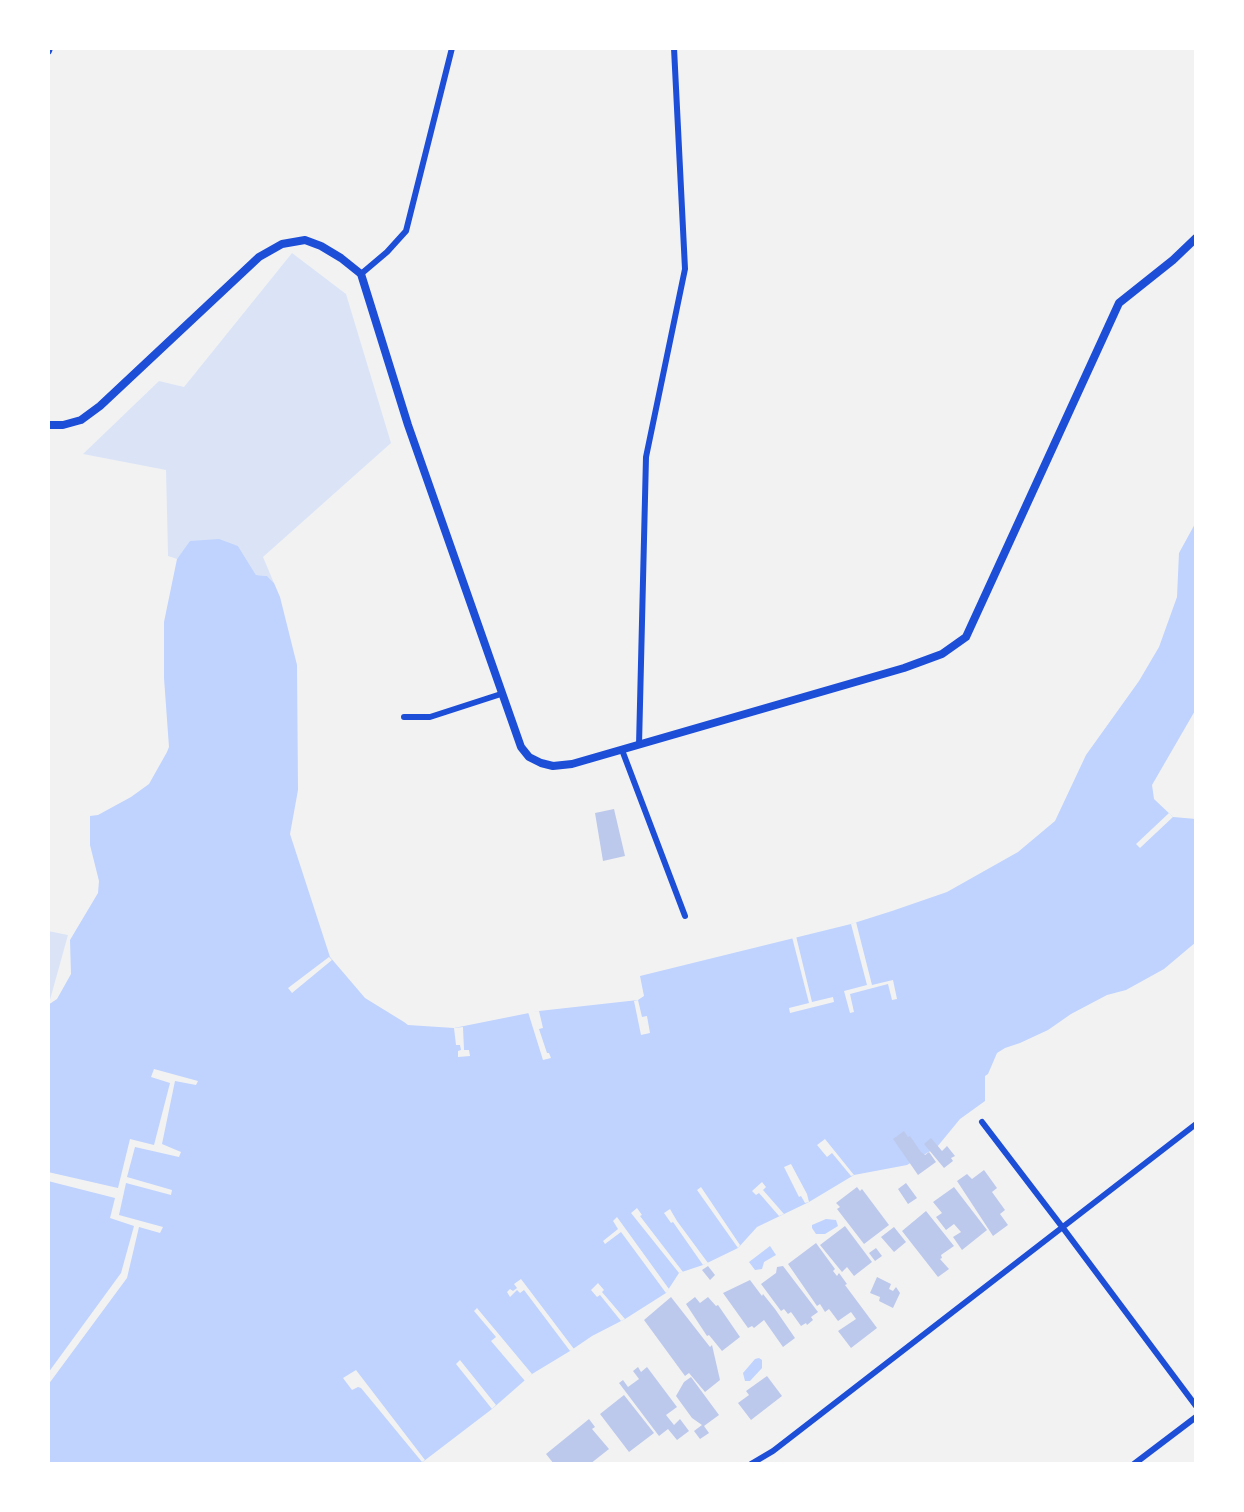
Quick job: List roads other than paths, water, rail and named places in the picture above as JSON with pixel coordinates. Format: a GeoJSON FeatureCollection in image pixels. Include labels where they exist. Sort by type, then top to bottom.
{"type":"FeatureCollection","features":[{"type":"Feature","properties":{"kind":"street"},"geometry":{"type":"LineString","coordinates":[[361,274],[387,252],[406,231],[452,48]]}},
{"type":"Feature","properties":{"kind":"street"},"geometry":{"type":"LineString","coordinates":[[639,745],[646,457],[685,269],[674,48]]}},
{"type":"Feature","properties":{"kind":"street"},"geometry":{"type":"LineString","coordinates":[[48,425],[63,425],[81,420],[100,406],[259,257],[282,243],[305,240],[321,246],[361,274],[408,425],[520,747],[529,757],[541,763],[553,766],[572,764],[904,668],[942,654],[966,637],[1119,303],[1173,260],[1196,238]]}},
{"type":"Feature","properties":{"kind":"street"},"geometry":{"type":"LineString","coordinates":[[404,717],[430,717],[501,694]]}},
{"type":"Feature","properties":{"kind":"street"},"geometry":{"type":"LineString","coordinates":[[622,750],[686,916]]}},
{"type":"Feature","properties":{"kind":"street"},"geometry":{"type":"LineString","coordinates":[[982,1122],[1196,1406]]}},
{"type":"Feature","properties":{"kind":"street"},"geometry":{"type":"LineString","coordinates":[[751,1464],[773,1450],[1064,1228],[1196,1124]]}},
{"type":"Feature","properties":{"kind":"street"},"geometry":{"type":"LineString","coordinates":[[1134,1464],[1196,1417]]}},
{"type":"Feature","properties":{"kind":"water"},"geometry":{"type":"Polygon","coordinates":[[[1196,522],[1196,709],[1152,785],[1154,799],[1173,817],[1196,819],[1196,942],[1164,969],[1126,990],[1107,995],[1071,1014],[1048,1030],[997,1053],[985,1076],[985,1101],[960,1119],[937,1147],[907,1165],[854,1175],[809,1202],[757,1227],[738,1248],[703,1265],[679,1273],[666,1293],[532,1374],[492,1409],[420,1464],[48,1464],[48,1005],[57,999],[71,974],[70,940],[98,893],[99,881],[90,845],[90,816],[98,815],[149,784],[169,747],[164,678],[164,622],[177,559],[190,541],[219,539],[238,546],[256,575],[267,576],[274,583],[280,597],[297,665],[298,790],[290,834],[330,957],[365,998],[408,1025],[454,1028],[539,1011],[638,1000],[644,996],[640,976],[851,924],[892,911],[947,892],[1018,852],[1055,821],[1086,755],[1139,681],[1159,647],[1177,597],[1179,553],[1196,522]]]}},
{"type":"Feature","properties":{"kind":"water"},"geometry":{"type":"Polygon","coordinates":[[[826,1219],[836,1220],[838,1226],[825,1234],[816,1234],[812,1225],[826,1219]]]}},
{"type":"Feature","properties":{"kind":"water"},"geometry":{"type":"Polygon","coordinates":[[[770,1246],[776,1255],[764,1262],[762,1269],[755,1270],[749,1262],[770,1246]]]}},
{"type":"Feature","properties":{"kind":"water"},"geometry":{"type":"Polygon","coordinates":[[[755,1359],[762,1360],[762,1368],[750,1381],[745,1381],[743,1373],[755,1359]]]}}]}
